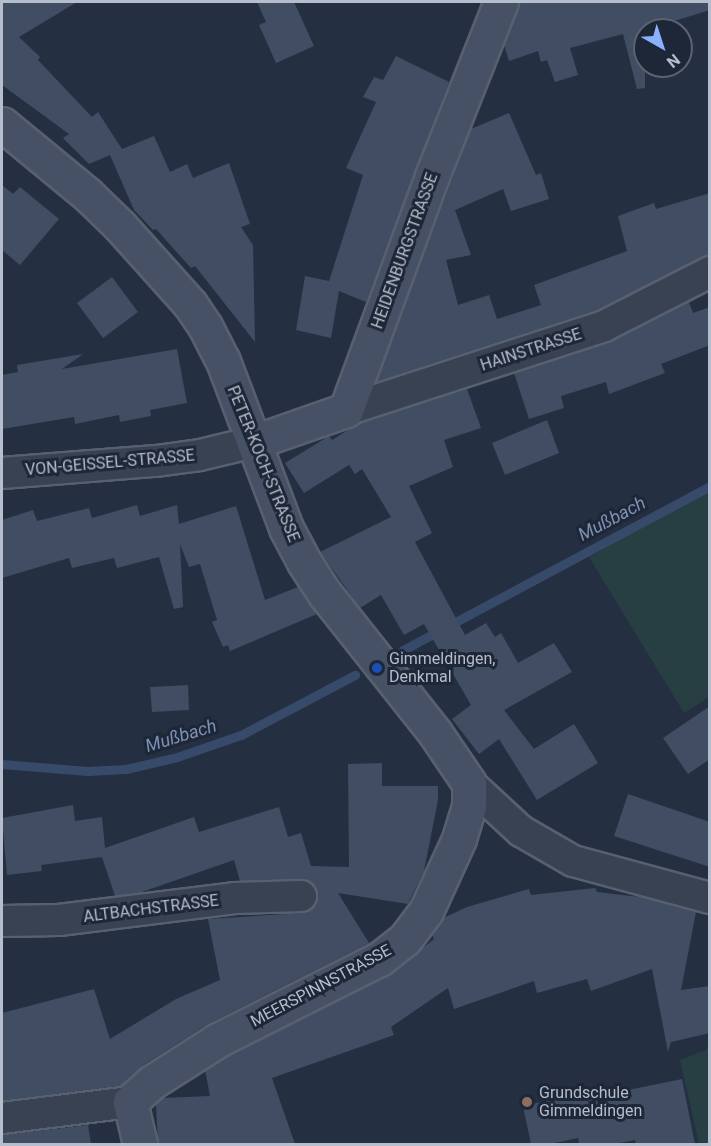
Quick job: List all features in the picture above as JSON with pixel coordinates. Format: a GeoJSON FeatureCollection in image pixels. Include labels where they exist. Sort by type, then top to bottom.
{"type":"FeatureCollection","features":[{"type":"Feature","properties":{"kind":"street","name":"HEIDENBURGSTRASSE"},"geometry":{"type":"LineString","coordinates":[[346,410],[432,176],[501,2]]}},
{"type":"Feature","properties":{"kind":"street","name":"PETER-KOCH-STRASSE"},"geometry":{"type":"LineString","coordinates":[[2,123],[95,202],[190,304],[205,326],[223,361],[286,528],[304,562],[325,594],[435,733],[470,783],[521,831],[573,861],[710,898]]}},
{"type":"Feature","properties":{"kind":"street","name":"HAINSTRASSE"},"geometry":{"type":"LineString","coordinates":[[346,410],[604,326],[710,272]]}},
{"type":"Feature","properties":{"kind":"street"},"geometry":{"type":"LineString","coordinates":[[254,442],[346,410]]}},
{"type":"Feature","properties":{"kind":"street","name":"VON-GEISSEL-STRASSE"},"geometry":{"type":"LineString","coordinates":[[2,473],[156,461],[200,455],[254,442]]}},
{"type":"Feature","properties":{"kind":"street","name":"MEERSPINNSTRASSE"},"geometry":{"type":"LineString","coordinates":[[130,1102],[152,1082],[188,1057],[362,969],[394,949],[405,939],[426,911],[459,839],[469,806],[470,783]]}},
{"type":"Feature","properties":{"kind":"street","name":"ALTBACHSTRASSE"},"geometry":{"type":"LineString","coordinates":[[2,921],[58,920],[235,898],[301,896]]}},
{"type":"Feature","properties":{"kind":"street"},"geometry":{"type":"LineString","coordinates":[[2,1118],[130,1102],[140,1144]]}},
{"type":"Feature","properties":{"kind":"green space"},"geometry":{"type":"Polygon","coordinates":[[[709,490],[709,697],[684,713],[589,557],[709,490]]]}},
{"type":"Feature","properties":{"kind":"green space"},"geometry":{"type":"Polygon","coordinates":[[[709,1045],[709,1144],[699,1144],[680,1060],[706,1050],[709,1045]]]}},
{"type":"Feature","properties":{"kind":"building"},"geometry":{"type":"Polygon","coordinates":[[[2,2],[77,2],[19,37],[40,57],[38,60],[92,117],[98,112],[122,149],[154,136],[170,172],[187,164],[193,178],[229,163],[250,224],[241,227],[253,245],[255,342],[195,266],[191,268],[156,229],[153,230],[134,210],[110,155],[89,164],[63,138],[69,134],[2,85],[2,2]]]}},
{"type":"Feature","properties":{"kind":"building"},"geometry":{"type":"Polygon","coordinates":[[[257,2],[294,2],[314,46],[276,63],[259,25],[266,22],[257,2]]]}},
{"type":"Feature","properties":{"kind":"building"},"geometry":{"type":"Polygon","coordinates":[[[519,2],[710,2],[710,10],[684,18],[633,18],[633,73],[623,34],[570,48],[578,75],[555,82],[547,60],[541,62],[538,51],[509,61],[504,45],[519,2]]]}},
{"type":"Feature","properties":{"kind":"building"},"geometry":{"type":"Polygon","coordinates":[[[396,56],[449,82],[366,302],[339,291],[331,338],[296,330],[305,276],[329,281],[363,175],[346,168],[376,102],[363,97],[374,77],[383,80],[396,56]]]}},
{"type":"Feature","properties":{"kind":"building"},"geometry":{"type":"Polygon","coordinates":[[[634,78],[645,78],[645,88],[637,89],[634,78]]]}},
{"type":"Feature","properties":{"kind":"building"},"geometry":{"type":"Polygon","coordinates":[[[509,113],[536,175],[541,173],[549,199],[511,211],[503,189],[455,210],[471,255],[446,260],[458,305],[489,295],[497,319],[541,305],[534,285],[627,251],[618,216],[654,203],[656,209],[710,193],[710,255],[597,310],[376,382],[471,129],[509,113]]]}},
{"type":"Feature","properties":{"kind":"building"},"geometry":{"type":"Polygon","coordinates":[[[2,185],[13,194],[20,187],[59,219],[20,265],[2,250],[2,185]]]}},
{"type":"Feature","properties":{"kind":"building"},"geometry":{"type":"Polygon","coordinates":[[[112,277],[138,312],[103,338],[77,303],[112,277]]]}},
{"type":"Feature","properties":{"kind":"building"},"geometry":{"type":"Polygon","coordinates":[[[689,302],[693,313],[710,307],[710,345],[661,364],[665,373],[609,394],[606,382],[561,396],[564,408],[529,419],[514,373],[610,342],[689,302]]]}},
{"type":"Feature","properties":{"kind":"building"},"geometry":{"type":"Polygon","coordinates":[[[177,349],[187,403],[150,410],[151,416],[120,422],[119,415],[75,424],[74,417],[2,429],[2,375],[18,372],[17,365],[83,354],[62,369],[177,349]]]}},
{"type":"Feature","properties":{"kind":"building"},"geometry":{"type":"Polygon","coordinates":[[[467,389],[481,428],[444,440],[453,467],[409,486],[432,533],[415,542],[465,635],[486,623],[495,637],[501,633],[518,663],[554,643],[572,672],[504,710],[534,749],[574,724],[598,763],[537,800],[499,739],[479,754],[452,719],[471,705],[424,624],[404,635],[381,595],[360,608],[320,552],[391,517],[362,469],[355,474],[349,465],[304,493],[285,463],[329,436],[332,440],[358,424],[467,389]]]}},
{"type":"Feature","properties":{"kind":"building"},"geometry":{"type":"Polygon","coordinates":[[[547,420],[559,453],[505,475],[492,443],[547,420]]]}},
{"type":"Feature","properties":{"kind":"building"},"geometry":{"type":"Polygon","coordinates":[[[137,505],[140,516],[177,505],[179,524],[236,506],[265,600],[298,587],[317,614],[230,651],[228,645],[223,647],[212,622],[217,620],[200,564],[189,567],[180,544],[183,607],[174,609],[159,557],[117,568],[114,558],[72,568],[69,558],[2,578],[2,520],[33,510],[37,521],[89,508],[92,518],[137,505]]]}},
{"type":"Feature","properties":{"kind":"building"},"geometry":{"type":"Polygon","coordinates":[[[188,685],[189,710],[152,712],[150,687],[188,685]]]}},
{"type":"Feature","properties":{"kind":"building"},"geometry":{"type":"Polygon","coordinates":[[[710,706],[710,759],[688,774],[663,738],[710,706]]]}},
{"type":"Feature","properties":{"kind":"building"},"geometry":{"type":"Polygon","coordinates":[[[382,763],[382,786],[438,786],[438,800],[424,871],[408,904],[338,893],[369,943],[208,1024],[142,1066],[120,1086],[2,1101],[2,1013],[94,989],[110,1039],[176,999],[220,980],[208,919],[302,913],[316,905],[318,896],[315,886],[301,879],[240,881],[234,860],[139,893],[115,896],[102,857],[41,865],[42,871],[7,875],[2,818],[73,805],[75,821],[102,817],[105,848],[194,817],[199,832],[279,807],[288,837],[301,833],[311,866],[349,867],[348,764],[382,763]]]}},
{"type":"Feature","properties":{"kind":"building"},"geometry":{"type":"Polygon","coordinates":[[[628,794],[710,822],[710,867],[614,836],[628,794]]]}},
{"type":"Feature","properties":{"kind":"building"},"geometry":{"type":"Polygon","coordinates":[[[595,888],[597,892],[640,897],[696,912],[681,990],[710,986],[710,1033],[671,1042],[668,1052],[652,969],[591,991],[587,979],[537,993],[534,981],[454,1009],[448,988],[391,1027],[394,1035],[272,1078],[295,1144],[158,1144],[156,1104],[162,1098],[210,1096],[205,1070],[227,1056],[390,974],[434,939],[432,934],[443,918],[467,907],[529,889],[531,895],[595,888]]]}},
{"type":"Feature","properties":{"kind":"building"},"geometry":{"type":"Polygon","coordinates":[[[682,1079],[695,1144],[636,1144],[635,1140],[614,1144],[579,1144],[578,1138],[550,1144],[531,1144],[523,1106],[593,1091],[594,1097],[682,1079]]]}},
{"type":"Feature","properties":{"kind":"building"},"geometry":{"type":"Polygon","coordinates":[[[88,1125],[91,1144],[2,1144],[2,1135],[88,1125]]]}},
{"type":"Feature","properties":{"kind":"waterway","name":"Mußbach"},"geometry":{"type":"LineString","coordinates":[[403,650],[710,486]]}},
{"type":"Feature","properties":{"kind":"waterway","name":"Mußbach"},"geometry":{"type":"LineString","coordinates":[[2,764],[88,771],[126,769],[177,757],[241,735],[355,675]]}},
{"type":"Feature","properties":{"kind":"place","name":"Gimmeldingen, Denkmal"},"geometry":{"type":"Point","coordinates":[377,668]}},
{"type":"Feature","properties":{"kind":"place","name":"Grundschule Gimmeldingen"},"geometry":{"type":"Point","coordinates":[527,1102]}}]}
